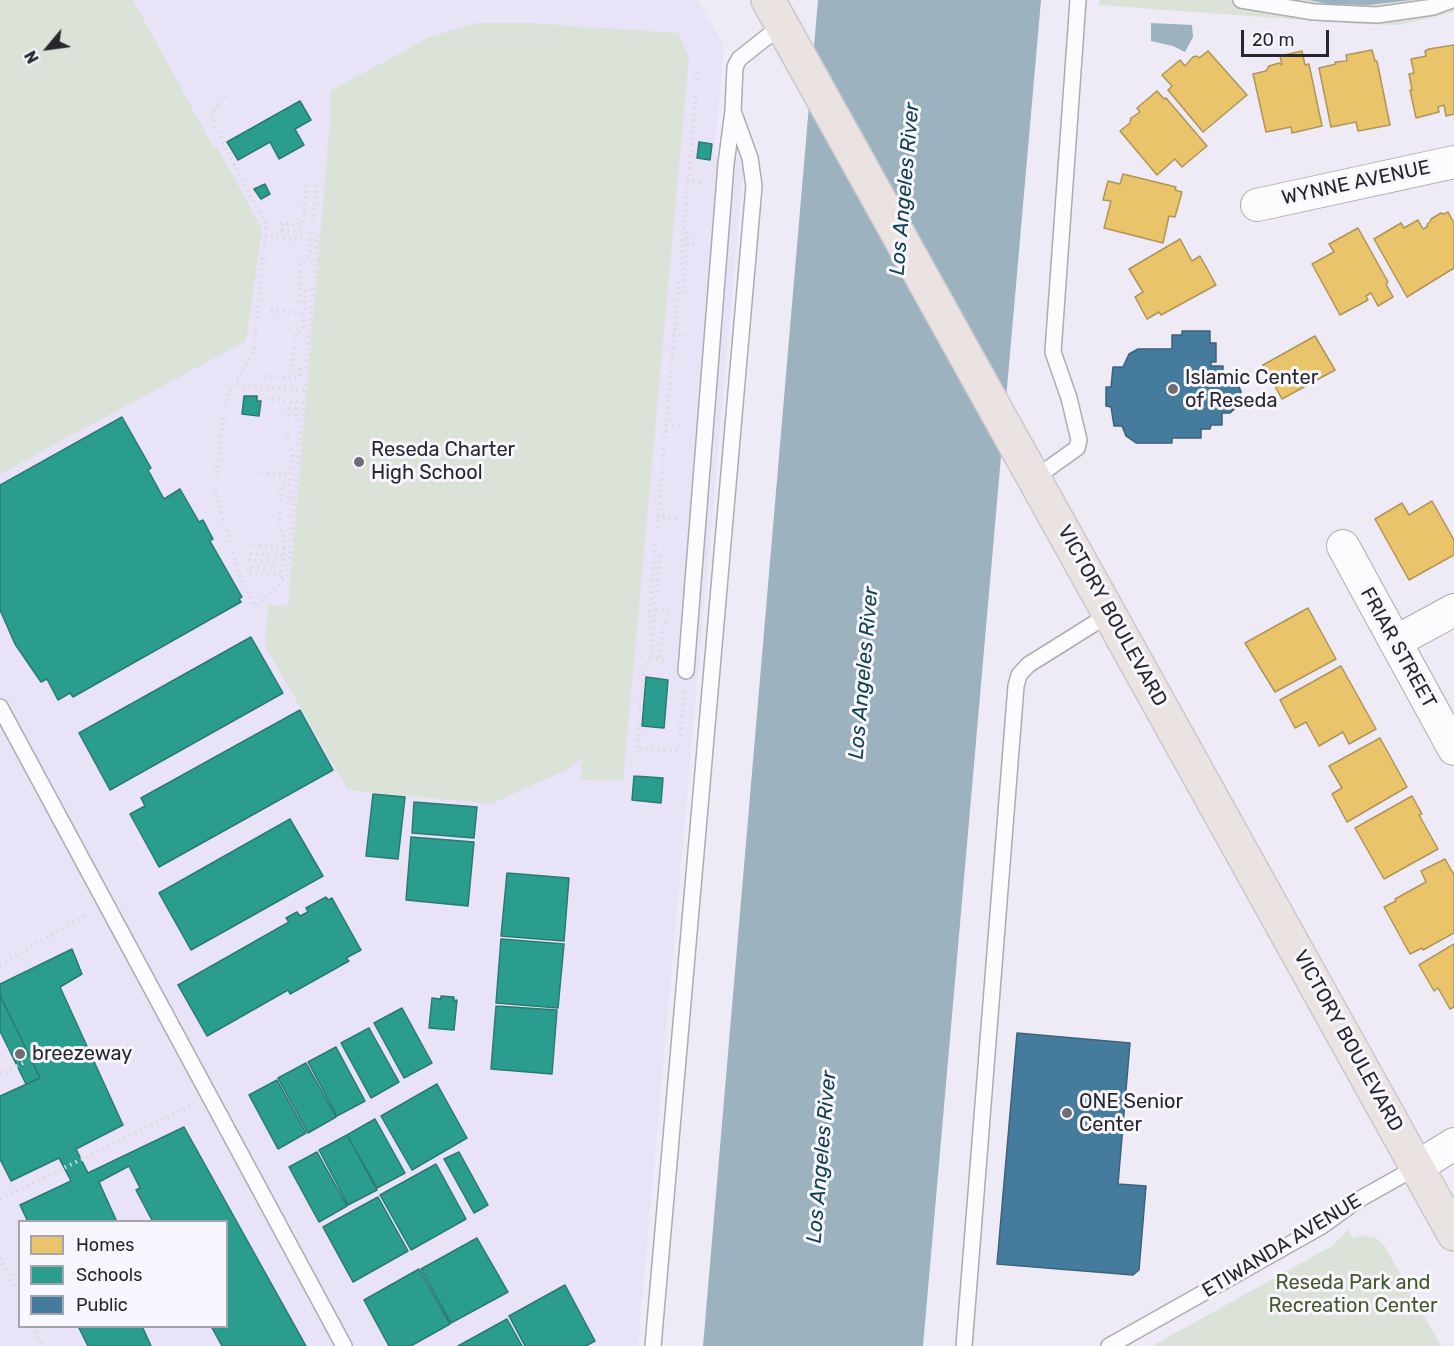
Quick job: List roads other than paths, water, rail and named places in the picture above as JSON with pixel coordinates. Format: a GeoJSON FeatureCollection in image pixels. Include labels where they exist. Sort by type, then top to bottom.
{"type":"FeatureCollection","features":[{"type":"Feature","properties":{"kind":"main road","name":"VICTORY BOULEVARD"},"geometry":{"type":"LineString","coordinates":[[775,12],[1454,1234]]}},
{"type":"Feature","properties":{"kind":"street","name":"WYNNE AVENUE"},"geometry":{"type":"LineString","coordinates":[[1257,205],[1454,162]]}},
{"type":"Feature","properties":{"kind":"street","name":"FRIAR STREET"},"geometry":{"type":"LineString","coordinates":[[1342,546],[1454,749]]}},
{"type":"Feature","properties":{"kind":"street"},"geometry":{"type":"LineString","coordinates":[[1395,642],[1454,610]]}},
{"type":"Feature","properties":{"kind":"street","name":"ETIWANDA AVENUE"},"geometry":{"type":"LineString","coordinates":[[1417,1167],[1454,1144]]}},
{"type":"Feature","properties":{"kind":"lane"},"geometry":{"type":"LineString","coordinates":[[1035,478],[1077,448],[1079,440],[1069,398],[1053,352],[1078,0]]}},
{"type":"Feature","properties":{"kind":"lane"},"geometry":{"type":"LineString","coordinates":[[1241,0],[1314,12],[1377,15],[1433,7],[1452,0]]}},
{"type":"Feature","properties":{"kind":"lane"},"geometry":{"type":"LineString","coordinates":[[686,671],[726,164],[734,111],[735,67],[775,12]]}},
{"type":"Feature","properties":{"kind":"lane"},"geometry":{"type":"LineString","coordinates":[[653,1346],[754,186],[750,158],[734,111]]}},
{"type":"Feature","properties":{"kind":"lane"},"geometry":{"type":"LineString","coordinates":[[964,1346],[1016,686],[1019,675],[1028,665],[1111,613]]}},
{"type":"Feature","properties":{"kind":"lane"},"geometry":{"type":"LineString","coordinates":[[0,707],[344,1346]]}},
{"type":"Feature","properties":{"kind":"lane","name":"ETIWANDA AVENUE"},"geometry":{"type":"LineString","coordinates":[[1109,1346],[1322,1226],[1358,1200],[1417,1167]]}},
{"type":"Feature","properties":{"kind":"water","name":"Los Angeles River"},"geometry":{"type":"Polygon","coordinates":[[[818,0],[1041,0],[923,1346],[703,1346],[818,0]]]}},
{"type":"Feature","properties":{"kind":"water"},"geometry":{"type":"Polygon","coordinates":[[[1309,0],[1412,0],[1368,5],[1327,4],[1309,0]]]}},
{"type":"Feature","properties":{"kind":"water"},"geometry":{"type":"Polygon","coordinates":[[[1151,23],[1192,25],[1193,37],[1185,52],[1173,46],[1151,41],[1151,23]]]}},
{"type":"Feature","properties":{"kind":"place","name":"Islamic Center of Reseda"},"geometry":{"type":"Point","coordinates":[1173,389]}},
{"type":"Feature","properties":{"kind":"place","name":"Reseda Charter High School"},"geometry":{"type":"Point","coordinates":[359,462]}},
{"type":"Feature","properties":{"kind":"place","name":"breezeway"},"geometry":{"type":"Point","coordinates":[20,1054]}},
{"type":"Feature","properties":{"kind":"place","name":"ONE Senior Center"},"geometry":{"type":"Point","coordinates":[1067,1113]}},
{"type":"Feature","properties":{"kind":"park label","name":"Reseda Park and Recreation Center"},"geometry":{"type":"Point","coordinates":[1353,1294]}}]}
